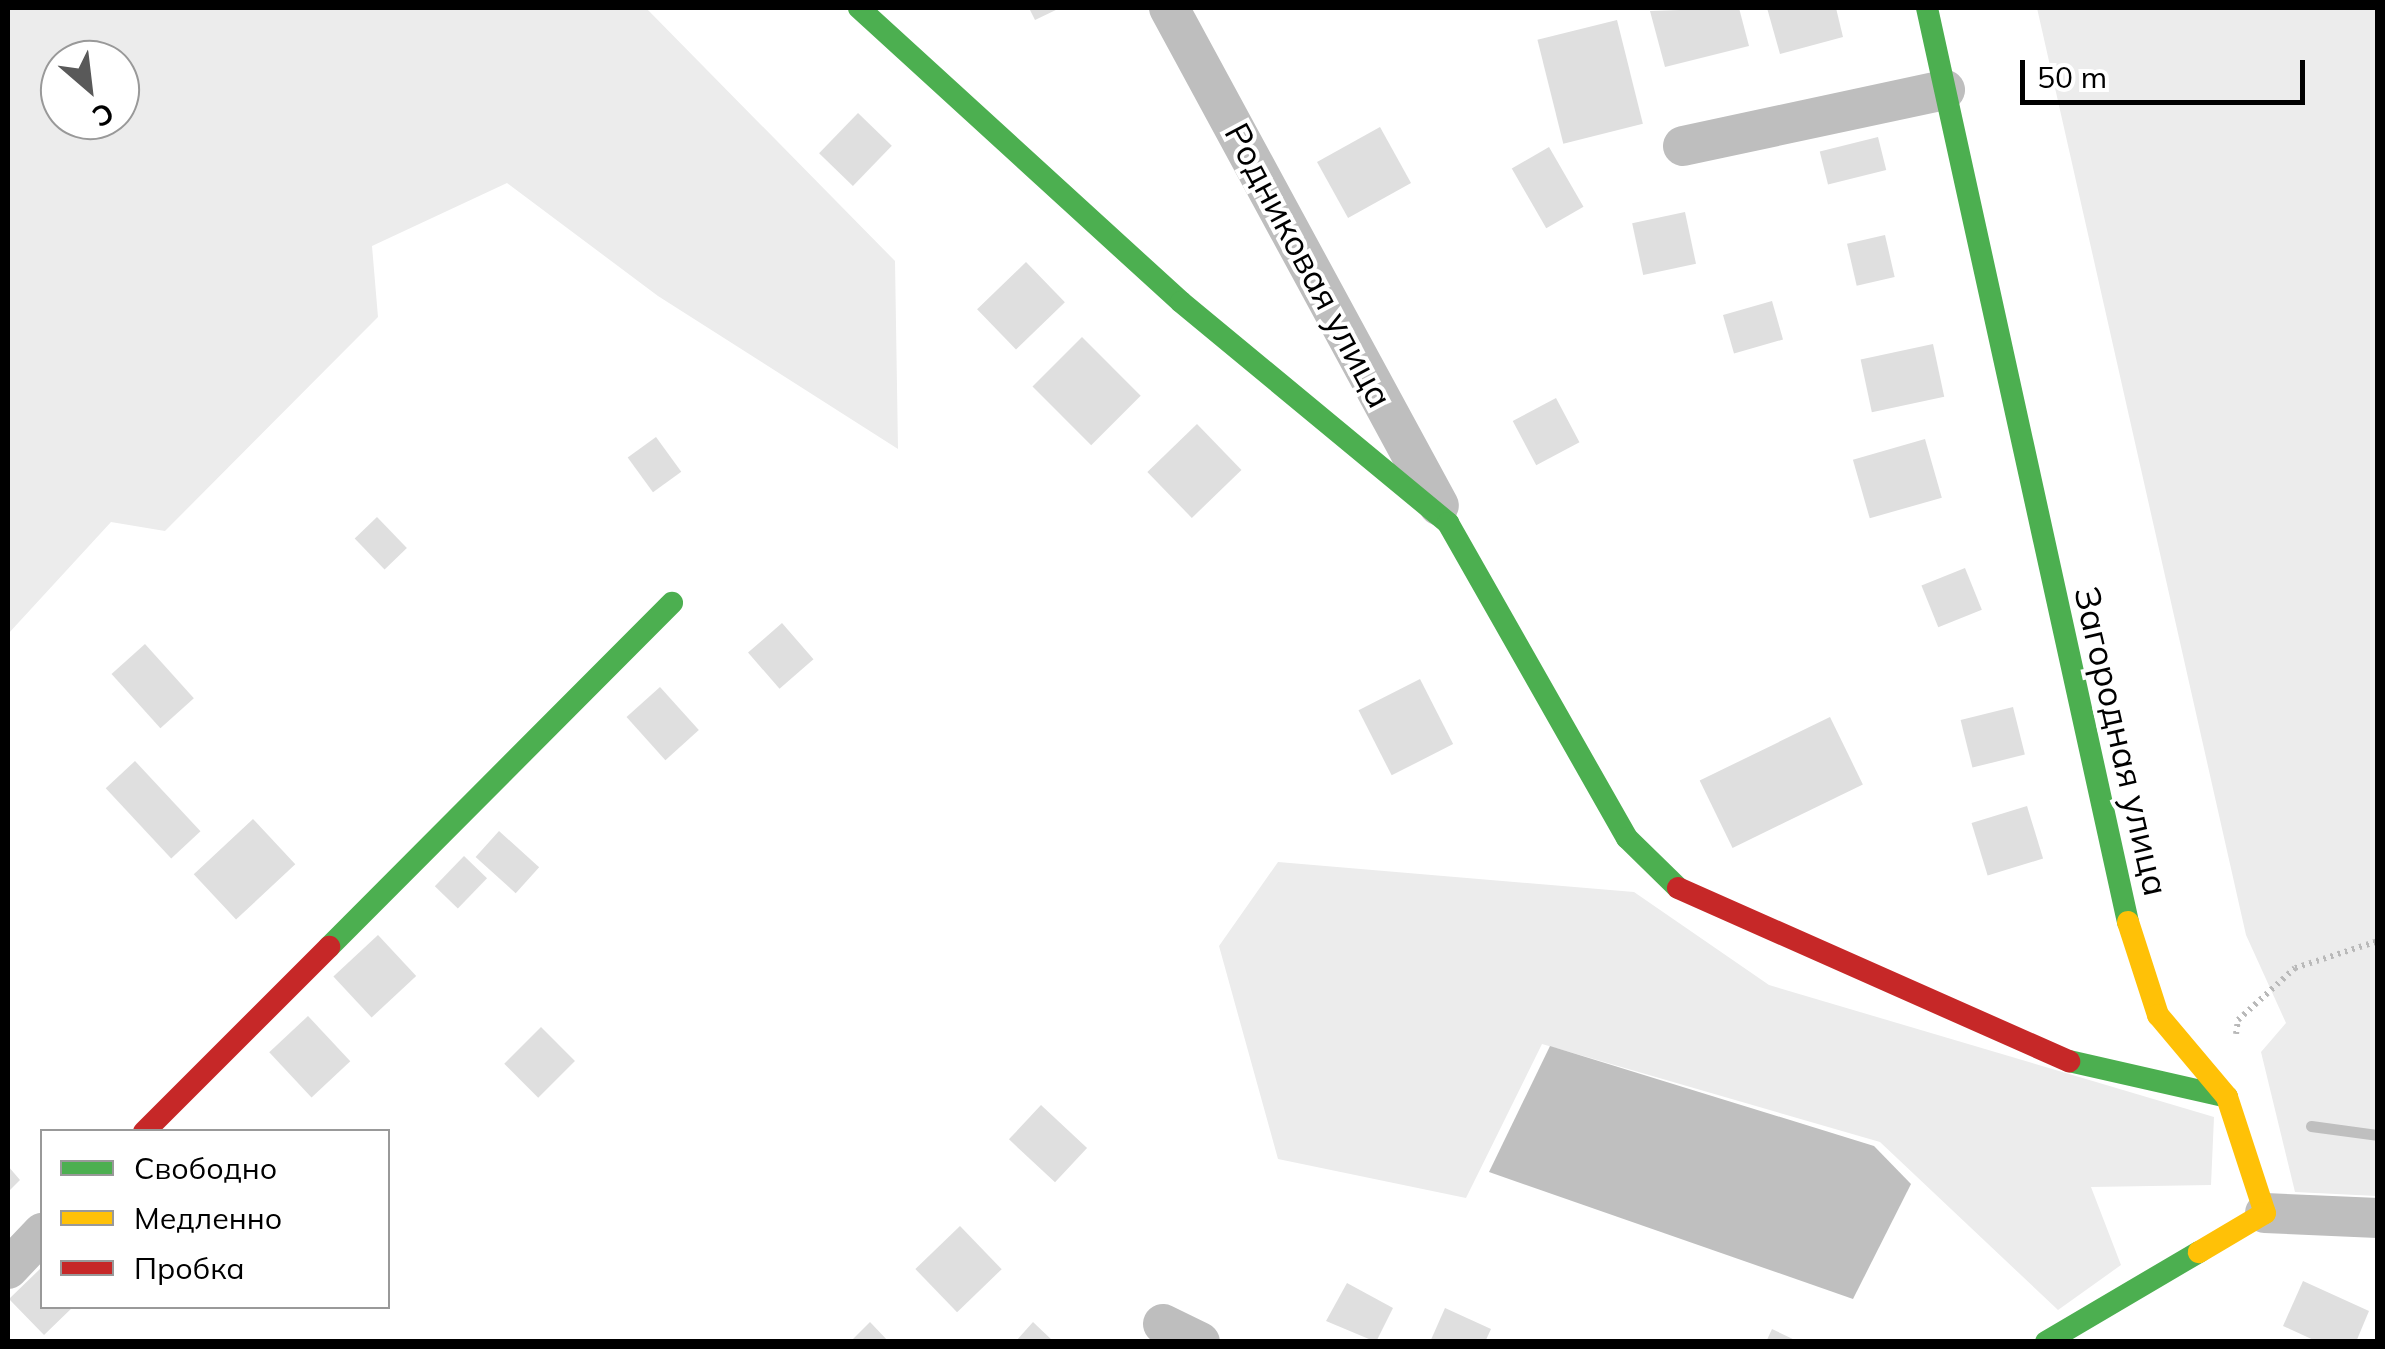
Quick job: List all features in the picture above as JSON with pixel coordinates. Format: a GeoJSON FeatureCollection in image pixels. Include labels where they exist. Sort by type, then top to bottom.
{"type":"FeatureCollection","features":[{"type":"Feature","properties":{"kind":"street"},"geometry":{"type":"LineString","coordinates":[[859,8],[1181,302],[1448,523],[1610,810],[1688,898],[2045,1054],[2227,1097]]}},
{"type":"Feature","properties":{"kind":"street","name":"Родниковая улица"},"geometry":{"type":"LineString","coordinates":[[1169,8],[1448,523]]}},
{"type":"Feature","properties":{"kind":"street","name":"Загородная улица"},"geometry":{"type":"LineString","coordinates":[[1927,8],[2136,957],[2158,1015],[2227,1097],[2265,1213]]}},
{"type":"Feature","properties":{"kind":"street"},"geometry":{"type":"LineString","coordinates":[[1683,146],[1945,90]]}},
{"type":"Feature","properties":{"kind":"street"},"geometry":{"type":"LineString","coordinates":[[147,1129],[672,602]]}},
{"type":"Feature","properties":{"kind":"street"},"geometry":{"type":"LineString","coordinates":[[2046,1342],[2265,1213],[2378,1218]]}},
{"type":"Feature","properties":{"kind":"street"},"geometry":{"type":"LineString","coordinates":[[8,1268],[40,1236]]}},
{"type":"Feature","properties":{"kind":"street"},"geometry":{"type":"LineString","coordinates":[[1163,1324],[1200,1342]]}},
{"type":"Feature","properties":{"kind":"path"},"geometry":{"type":"LineString","coordinates":[[2227,1097],[2238,1020],[2295,968],[2378,940]]}},
{"type":"Feature","properties":{"kind":"shaded area"},"geometry":{"type":"Polygon","coordinates":[[[8,8],[646,8],[895,261],[898,449],[658,296],[507,183],[372,246],[378,317],[165,531],[111,522],[8,634],[8,8]]]}},
{"type":"Feature","properties":{"kind":"shaded area"},"geometry":{"type":"Polygon","coordinates":[[[2037,8],[2377,8],[2377,1196],[2295,1192],[2261,1052],[2286,1023],[2246,935],[2037,8]]]}},
{"type":"Feature","properties":{"kind":"shaded area"},"geometry":{"type":"Polygon","coordinates":[[[1278,862],[1634,892],[1769,985],[2214,1117],[2211,1185],[2091,1187],[2121,1265],[2058,1310],[1880,1142],[1542,1044],[1466,1198],[1278,1159],[1219,946],[1278,862]]]}},
{"type":"Feature","properties":{"kind":"shaded area"},"geometry":{"type":"Polygon","coordinates":[[[1550,1046],[1874,1146],[1911,1184],[1853,1299],[1489,1172],[1550,1046]]]}},
{"type":"Feature","properties":{"kind":"building"},"geometry":{"type":"Polygon","coordinates":[[[1029,8],[1060,8],[1035,20],[1029,8]]]}},
{"type":"Feature","properties":{"kind":"building"},"geometry":{"type":"Polygon","coordinates":[[[1739,8],[1749,46],[1665,67],[1650,11],[1739,8]]]}},
{"type":"Feature","properties":{"kind":"building"},"geometry":{"type":"Polygon","coordinates":[[[1767,8],[1836,8],[1843,37],[1780,54],[1767,8]]]}},
{"type":"Feature","properties":{"kind":"building"},"geometry":{"type":"Polygon","coordinates":[[[1617,20],[1643,124],[1563,144],[1537,40],[1617,20]]]}},
{"type":"Feature","properties":{"kind":"building"},"geometry":{"type":"Polygon","coordinates":[[[858,113],[892,146],[853,186],[819,153],[858,113]]]}},
{"type":"Feature","properties":{"kind":"building"},"geometry":{"type":"Polygon","coordinates":[[[1380,127],[1411,183],[1348,218],[1317,162],[1380,127]]]}},
{"type":"Feature","properties":{"kind":"building"},"geometry":{"type":"Polygon","coordinates":[[[1878,137],[1886,170],[1828,185],[1820,152],[1878,137]]]}},
{"type":"Feature","properties":{"kind":"building"},"geometry":{"type":"Polygon","coordinates":[[[1549,147],[1584,207],[1546,228],[1512,168],[1549,147]]]}},
{"type":"Feature","properties":{"kind":"building"},"geometry":{"type":"Polygon","coordinates":[[[1685,212],[1696,264],[1643,275],[1632,223],[1685,212]]]}},
{"type":"Feature","properties":{"kind":"building"},"geometry":{"type":"Polygon","coordinates":[[[1885,235],[1895,277],[1857,286],[1847,244],[1885,235]]]}},
{"type":"Feature","properties":{"kind":"building"},"geometry":{"type":"Polygon","coordinates":[[[1026,262],[1065,302],[1016,350],[977,309],[1026,262]]]}},
{"type":"Feature","properties":{"kind":"building"},"geometry":{"type":"Polygon","coordinates":[[[1772,301],[1783,339],[1734,354],[1723,315],[1772,301]]]}},
{"type":"Feature","properties":{"kind":"building"},"geometry":{"type":"Polygon","coordinates":[[[1082,337],[1141,396],[1091,445],[1033,386],[1082,337]]]}},
{"type":"Feature","properties":{"kind":"building"},"geometry":{"type":"Polygon","coordinates":[[[1933,344],[1944,397],[1872,412],[1861,359],[1933,344]]]}},
{"type":"Feature","properties":{"kind":"building"},"geometry":{"type":"Polygon","coordinates":[[[1556,398],[1579,442],[1536,465],[1513,421],[1556,398]]]}},
{"type":"Feature","properties":{"kind":"building"},"geometry":{"type":"Polygon","coordinates":[[[1197,424],[1241,470],[1192,518],[1147,472],[1197,424]]]}},
{"type":"Feature","properties":{"kind":"building"},"geometry":{"type":"Polygon","coordinates":[[[656,437],[681,472],[653,492],[628,458],[656,437]]]}},
{"type":"Feature","properties":{"kind":"building"},"geometry":{"type":"Polygon","coordinates":[[[1925,439],[1942,498],[1870,518],[1853,460],[1925,439]]]}},
{"type":"Feature","properties":{"kind":"building"},"geometry":{"type":"Polygon","coordinates":[[[377,517],[407,548],[385,569],[355,539],[377,517]]]}},
{"type":"Feature","properties":{"kind":"building"},"geometry":{"type":"Polygon","coordinates":[[[1965,568],[1982,610],[1938,627],[1921,586],[1965,568]]]}},
{"type":"Feature","properties":{"kind":"building"},"geometry":{"type":"Polygon","coordinates":[[[782,623],[813,659],[780,689],[748,653],[782,623]]]}},
{"type":"Feature","properties":{"kind":"building"},"geometry":{"type":"Polygon","coordinates":[[[145,644],[194,698],[160,728],[112,674],[145,644]]]}},
{"type":"Feature","properties":{"kind":"building"},"geometry":{"type":"Polygon","coordinates":[[[1420,679],[1453,744],[1392,775],[1359,710],[1420,679]]]}},
{"type":"Feature","properties":{"kind":"building"},"geometry":{"type":"Polygon","coordinates":[[[660,687],[699,730],[665,760],[627,717],[660,687]]]}},
{"type":"Feature","properties":{"kind":"building"},"geometry":{"type":"Polygon","coordinates":[[[2013,707],[2025,755],[1972,768],[1961,720],[2013,707]]]}},
{"type":"Feature","properties":{"kind":"building"},"geometry":{"type":"Polygon","coordinates":[[[1830,717],[1863,784],[1733,848],[1700,781],[1830,717]]]}},
{"type":"Feature","properties":{"kind":"building"},"geometry":{"type":"Polygon","coordinates":[[[135,761],[200,831],[171,858],[106,788],[135,761]]]}},
{"type":"Feature","properties":{"kind":"building"},"geometry":{"type":"Polygon","coordinates":[[[2027,806],[2043,859],[1988,876],[1972,823],[2027,806]]]}},
{"type":"Feature","properties":{"kind":"building"},"geometry":{"type":"Polygon","coordinates":[[[253,819],[295,864],[236,920],[194,874],[253,819]]]}},
{"type":"Feature","properties":{"kind":"building"},"geometry":{"type":"Polygon","coordinates":[[[499,831],[539,867],[516,893],[476,857],[499,831]]]}},
{"type":"Feature","properties":{"kind":"building"},"geometry":{"type":"Polygon","coordinates":[[[464,856],[487,878],[458,908],[435,886],[464,856]]]}},
{"type":"Feature","properties":{"kind":"building"},"geometry":{"type":"Polygon","coordinates":[[[378,935],[416,976],[372,1018],[333,977],[378,935]]]}},
{"type":"Feature","properties":{"kind":"building"},"geometry":{"type":"Polygon","coordinates":[[[308,1016],[350,1061],[312,1097],[269,1052],[308,1016]]]}},
{"type":"Feature","properties":{"kind":"building"},"geometry":{"type":"Polygon","coordinates":[[[541,1027],[575,1061],[538,1098],[504,1064],[541,1027]]]}},
{"type":"Feature","properties":{"kind":"building"},"geometry":{"type":"Polygon","coordinates":[[[1041,1105],[1087,1148],[1055,1182],[1009,1139],[1041,1105]]]}},
{"type":"Feature","properties":{"kind":"building"},"geometry":{"type":"Polygon","coordinates":[[[8,1166],[20,1180],[8,1192],[8,1166]]]}},
{"type":"Feature","properties":{"kind":"building"},"geometry":{"type":"Polygon","coordinates":[[[960,1226],[1002,1269],[957,1312],[915,1269],[960,1226]]]}},
{"type":"Feature","properties":{"kind":"building"},"geometry":{"type":"Polygon","coordinates":[[[40,1269],[40,1309],[71,1309],[44,1335],[9,1299],[40,1269]]]}},
{"type":"Feature","properties":{"kind":"building"},"geometry":{"type":"Polygon","coordinates":[[[2303,1281],[2369,1311],[2356,1342],[2318,1342],[2283,1326],[2303,1281]]]}},
{"type":"Feature","properties":{"kind":"building"},"geometry":{"type":"Polygon","coordinates":[[[1347,1283],[1393,1308],[1376,1342],[1326,1321],[1347,1283]]]}},
{"type":"Feature","properties":{"kind":"building"},"geometry":{"type":"Polygon","coordinates":[[[1445,1308],[1491,1329],[1485,1342],[1430,1342],[1445,1308]]]}},
{"type":"Feature","properties":{"kind":"building"},"geometry":{"type":"Polygon","coordinates":[[[870,1322],[889,1342],[850,1342],[870,1322]]]}},
{"type":"Feature","properties":{"kind":"building"},"geometry":{"type":"Polygon","coordinates":[[[1033,1322],[1054,1342],[1015,1342],[1033,1322]]]}},
{"type":"Feature","properties":{"kind":"building"},"geometry":{"type":"Polygon","coordinates":[[[1772,1329],[1799,1342],[1766,1342],[1772,1329]]]}},
{"type":"Feature","properties":{"kind":"waterway"},"geometry":{"type":"LineString","coordinates":[[2311,1126],[2378,1135]]}},
{"type":"Feature","properties":{"kind":"traffic: fast"},"geometry":{"type":"LineString","coordinates":[[859,8],[1181,302],[1448,523],[1627,838],[1678,888]]}},
{"type":"Feature","properties":{"kind":"traffic: fast"},"geometry":{"type":"LineString","coordinates":[[1927,8],[2128,922]]}},
{"type":"Feature","properties":{"kind":"traffic: fast"},"geometry":{"type":"LineString","coordinates":[[329,947],[672,603]]}},
{"type":"Feature","properties":{"kind":"traffic: fast"},"geometry":{"type":"LineString","coordinates":[[2069,1061],[2227,1097]]}},
{"type":"Feature","properties":{"kind":"traffic: fast"},"geometry":{"type":"LineString","coordinates":[[2046,1342],[2199,1252]]}},
{"type":"Feature","properties":{"kind":"traffic: slow"},"geometry":{"type":"LineString","coordinates":[[2128,922],[2158,1015],[2227,1097],[2265,1213],[2199,1252]]}},
{"type":"Feature","properties":{"kind":"traffic: jam"},"geometry":{"type":"LineString","coordinates":[[1678,888],[2069,1061]]}},
{"type":"Feature","properties":{"kind":"traffic: jam"},"geometry":{"type":"LineString","coordinates":[[147,1129],[329,947]]}}]}
